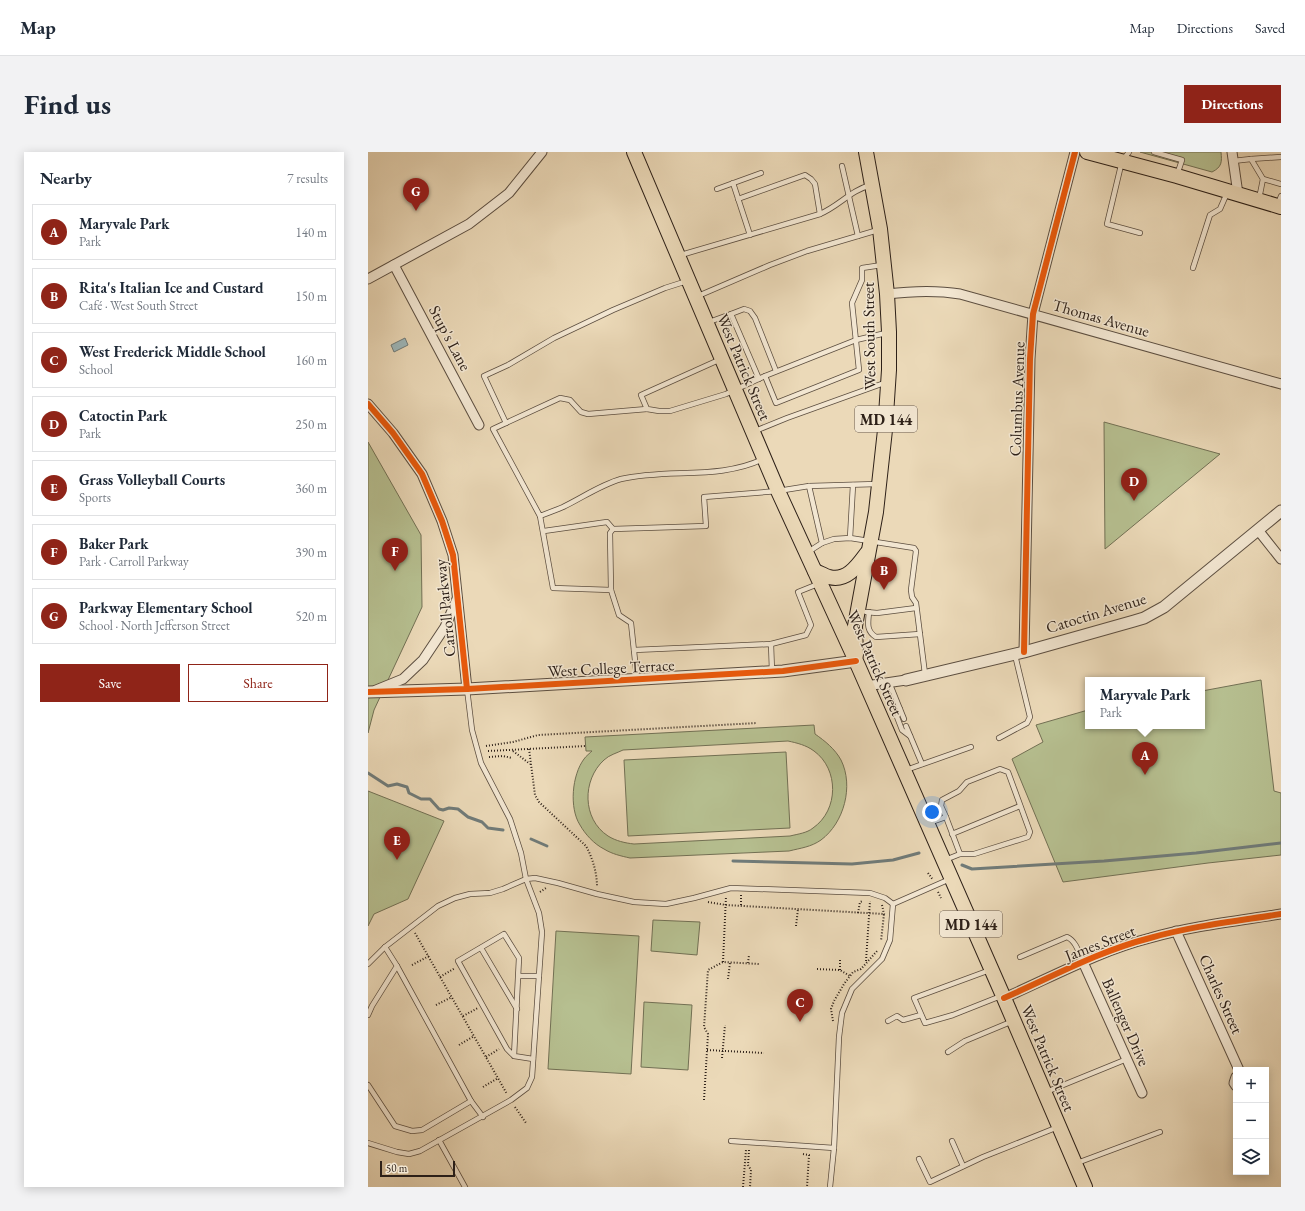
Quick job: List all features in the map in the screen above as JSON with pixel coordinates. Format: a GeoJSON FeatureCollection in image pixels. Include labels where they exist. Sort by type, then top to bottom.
{"type":"FeatureCollection","features":[{"type":"Feature","properties":{"kind":"main road","name":"West Patrick Street"},"geometry":{"type":"LineString","coordinates":[[634,152],[778,491],[856,661],[1085,1187]]}},
{"type":"Feature","properties":{"kind":"main road","name":"West South Street"},"geometry":{"type":"LineString","coordinates":[[856,661],[855,626],[863,612],[885,430],[889,332],[887,294],[880,229],[866,152]]}},
{"type":"Feature","properties":{"kind":"main road"},"geometry":{"type":"LineString","coordinates":[[1087,152],[1126,156],[1177,176],[1258,200],[1280,203]]}},
{"type":"Feature","properties":{"kind":"main road"},"geometry":{"type":"LineString","coordinates":[[818,577],[841,577],[847,575],[856,568],[871,545]]}},
{"type":"Feature","properties":{"kind":"street"},"geometry":{"type":"LineString","coordinates":[[368,280],[469,224],[509,193],[542,152]]}},
{"type":"Feature","properties":{"kind":"street","name":"Columbus Avenue"},"geometry":{"type":"LineString","coordinates":[[1019,653],[1032,314],[1075,152]]}},
{"type":"Feature","properties":{"kind":"street"},"geometry":{"type":"LineString","coordinates":[[1232,156],[1233,193]]}},
{"type":"Feature","properties":{"kind":"street","name":"Stup's Lane"},"geometry":{"type":"LineString","coordinates":[[394,265],[479,425]]}},
{"type":"Feature","properties":{"kind":"street","name":"Thomas Avenue"},"geometry":{"type":"LineString","coordinates":[[887,294],[940,291],[960,294],[1281,384]]}},
{"type":"Feature","properties":{"kind":"street","name":"Carroll Parkway"},"geometry":{"type":"LineString","coordinates":[[368,404],[393,433],[422,474],[442,521],[453,555],[467,689]]}},
{"type":"Feature","properties":{"kind":"street","name":"Catoctin Avenue"},"geometry":{"type":"LineString","coordinates":[[866,686],[906,680],[1019,653],[1144,618],[1164,607],[1281,511]]}},
{"type":"Feature","properties":{"kind":"street"},"geometry":{"type":"LineString","coordinates":[[1258,530],[1281,559]]}},
{"type":"Feature","properties":{"kind":"street"},"geometry":{"type":"LineString","coordinates":[[370,692],[403,679],[423,660],[445,627],[457,597]]}},
{"type":"Feature","properties":{"kind":"street","name":"West College Terrace"},"geometry":{"type":"LineString","coordinates":[[370,692],[467,689],[772,671],[856,661]]}},
{"type":"Feature","properties":{"kind":"street","name":"James Street"},"geometry":{"type":"LineString","coordinates":[[1003,997],[1118,948],[1176,931],[1281,914]]}},
{"type":"Feature","properties":{"kind":"street","name":"Charles Street"},"geometry":{"type":"LineString","coordinates":[[1176,931],[1238,1067]]}},
{"type":"Feature","properties":{"kind":"street","name":"Ballenger Drive"},"geometry":{"type":"LineString","coordinates":[[1084,962],[1142,1094]]}},
{"type":"Feature","properties":{"kind":"lane"},"geometry":{"type":"LineString","coordinates":[[1154,152],[1182,160],[1177,176]]}},
{"type":"Feature","properties":{"kind":"lane"},"geometry":{"type":"LineString","coordinates":[[1126,156],[1107,224],[1140,233]]}},
{"type":"Feature","properties":{"kind":"lane"},"geometry":{"type":"LineString","coordinates":[[1232,156],[1251,159],[1281,157]]}},
{"type":"Feature","properties":{"kind":"lane"},"geometry":{"type":"LineString","coordinates":[[1251,159],[1263,179],[1281,184]]}},
{"type":"Feature","properties":{"kind":"lane"},"geometry":{"type":"LineString","coordinates":[[842,166],[858,236]]}},
{"type":"Feature","properties":{"kind":"lane"},"geometry":{"type":"LineString","coordinates":[[717,189],[761,173]]}},
{"type":"Feature","properties":{"kind":"lane"},"geometry":{"type":"LineString","coordinates":[[738,199],[805,175],[815,184],[820,214]]}},
{"type":"Feature","properties":{"kind":"lane"},"geometry":{"type":"LineString","coordinates":[[1258,200],[1263,179]]}},
{"type":"Feature","properties":{"kind":"lane"},"geometry":{"type":"LineString","coordinates":[[733,183],[750,235]]}},
{"type":"Feature","properties":{"kind":"lane"},"geometry":{"type":"LineString","coordinates":[[679,256],[820,214],[827,211],[848,195],[861,188],[872,185]]}},
{"type":"Feature","properties":{"kind":"lane"},"geometry":{"type":"LineString","coordinates":[[1193,268],[1210,216],[1220,209],[1233,193]]}},
{"type":"Feature","properties":{"kind":"lane"},"geometry":{"type":"LineString","coordinates":[[696,297],[784,259],[880,229]]}},
{"type":"Feature","properties":{"kind":"lane"},"geometry":{"type":"LineString","coordinates":[[765,376],[776,403],[859,370],[852,303],[862,280],[862,268],[884,265]]}},
{"type":"Feature","properties":{"kind":"lane"},"geometry":{"type":"LineString","coordinates":[[506,423],[484,376],[508,365],[554,338],[665,288],[688,280]]}},
{"type":"Feature","properties":{"kind":"lane"},"geometry":{"type":"LineString","coordinates":[[707,322],[744,309],[750,311],[755,318],[776,371]]}},
{"type":"Feature","properties":{"kind":"lane"},"geometry":{"type":"LineString","coordinates":[[730,314],[759,379]]}},
{"type":"Feature","properties":{"kind":"lane"},"geometry":{"type":"LineString","coordinates":[[611,590],[553,588],[544,531],[540,516],[493,429],[560,398],[570,400],[581,412],[588,414],[647,409],[670,412],[735,390],[776,371],[856,340],[889,332]]}},
{"type":"Feature","properties":{"kind":"lane"},"geometry":{"type":"LineString","coordinates":[[647,409],[641,395],[722,358]]}},
{"type":"Feature","properties":{"kind":"lane"},"geometry":{"type":"LineString","coordinates":[[753,432],[787,418],[888,382]]}},
{"type":"Feature","properties":{"kind":"lane"},"geometry":{"type":"LineString","coordinates":[[540,516],[563,507],[595,490],[620,480],[648,475],[711,472],[745,467],[765,458]]}},
{"type":"Feature","properties":{"kind":"lane"},"geometry":{"type":"LineString","coordinates":[[613,529],[706,526],[704,497],[778,491],[809,486],[879,484]]}},
{"type":"Feature","properties":{"kind":"lane"},"geometry":{"type":"LineString","coordinates":[[850,538],[853,485]]}},
{"type":"Feature","properties":{"kind":"lane"},"geometry":{"type":"LineString","coordinates":[[809,486],[822,543]]}},
{"type":"Feature","properties":{"kind":"lane"},"geometry":{"type":"LineString","coordinates":[[544,531],[607,522],[613,529]]}},
{"type":"Feature","properties":{"kind":"lane"},"geometry":{"type":"LineString","coordinates":[[613,529],[610,533],[611,590],[619,615],[631,623],[637,679]]}},
{"type":"Feature","properties":{"kind":"lane"},"geometry":{"type":"LineString","coordinates":[[807,553],[822,543],[834,539],[850,538],[871,545],[914,548],[916,551],[911,590],[912,597],[916,602],[925,675]]}},
{"type":"Feature","properties":{"kind":"lane"},"geometry":{"type":"LineString","coordinates":[[634,650],[771,644],[806,635],[811,625],[798,592],[818,577]]}},
{"type":"Feature","properties":{"kind":"lane"},"geometry":{"type":"LineString","coordinates":[[916,608],[877,613],[863,612],[868,629],[871,634],[876,637],[920,634]]}},
{"type":"Feature","properties":{"kind":"lane"},"geometry":{"type":"LineString","coordinates":[[771,644],[772,671]]}},
{"type":"Feature","properties":{"kind":"lane"},"geometry":{"type":"LineString","coordinates":[[999,738],[1027,723],[1030,717],[1019,653]]}},
{"type":"Feature","properties":{"kind":"lane"},"geometry":{"type":"LineString","coordinates":[[889,682],[904,719]]}},
{"type":"Feature","properties":{"kind":"lane"},"geometry":{"type":"LineString","coordinates":[[368,1143],[409,1154],[420,1151],[511,1100],[527,1088],[532,1077],[542,932],[539,913],[526,879],[521,853],[510,819],[481,763],[472,730],[467,689]]}},
{"type":"Feature","properties":{"kind":"lane"},"geometry":{"type":"LineString","coordinates":[[900,709],[897,717],[902,730],[910,736]]}},
{"type":"Feature","properties":{"kind":"lane"},"geometry":{"type":"LineString","coordinates":[[906,726],[922,764]]}},
{"type":"Feature","properties":{"kind":"lane"},"geometry":{"type":"LineString","coordinates":[[904,771],[971,747]]}},
{"type":"Feature","properties":{"kind":"lane"},"geometry":{"type":"LineString","coordinates":[[944,861],[960,854],[974,854],[1028,837],[1030,832],[1008,772],[1000,769],[967,782],[959,791],[942,800],[941,806],[960,854]]}},
{"type":"Feature","properties":{"kind":"lane"},"geometry":{"type":"LineString","coordinates":[[952,834],[1020,806]]}},
{"type":"Feature","properties":{"kind":"lane"},"geometry":{"type":"LineString","coordinates":[[927,824],[946,817]]}},
{"type":"Feature","properties":{"kind":"lane"},"geometry":{"type":"LineString","coordinates":[[368,964],[385,947],[438,906],[455,898],[470,894],[490,893],[526,879],[535,878],[634,902],[666,904],[731,888],[870,893],[885,898],[893,904]]}},
{"type":"Feature","properties":{"kind":"lane"},"geometry":{"type":"LineString","coordinates":[[893,904],[951,879]]}},
{"type":"Feature","properties":{"kind":"lane"},"geometry":{"type":"LineString","coordinates":[[830,1187],[834,1148],[839,1037],[842,1013],[852,989],[882,959],[890,940],[893,904]]}},
{"type":"Feature","properties":{"kind":"lane"},"geometry":{"type":"LineString","coordinates":[[514,1056],[519,958],[504,934],[458,961],[507,1049],[514,1056],[533,1059]]}},
{"type":"Feature","properties":{"kind":"lane"},"geometry":{"type":"LineString","coordinates":[[1020,957],[1067,937],[1074,943],[1084,962]]}},
{"type":"Feature","properties":{"kind":"lane"},"geometry":{"type":"LineString","coordinates":[[385,947],[397,966],[471,1101],[483,1117]]}},
{"type":"Feature","properties":{"kind":"lane"},"geometry":{"type":"LineString","coordinates":[[481,948],[517,1009]]}},
{"type":"Feature","properties":{"kind":"lane"},"geometry":{"type":"LineString","coordinates":[[368,1015],[397,966]]}},
{"type":"Feature","properties":{"kind":"lane"},"geometry":{"type":"LineString","coordinates":[[991,969],[914,998],[921,1015],[925,1023],[953,1015],[1003,997]]}},
{"type":"Feature","properties":{"kind":"lane"},"geometry":{"type":"LineString","coordinates":[[519,976],[539,976]]}},
{"type":"Feature","properties":{"kind":"lane"},"geometry":{"type":"LineString","coordinates":[[888,1021],[897,1016],[903,1020],[921,1015]]}},
{"type":"Feature","properties":{"kind":"lane"},"geometry":{"type":"LineString","coordinates":[[948,1052],[965,1041],[1014,1021]]}},
{"type":"Feature","properties":{"kind":"lane"},"geometry":{"type":"LineString","coordinates":[[1044,1092],[1127,1059]]}},
{"type":"Feature","properties":{"kind":"lane"},"geometry":{"type":"LineString","coordinates":[[368,1085],[395,1126],[412,1131],[422,1130],[471,1101]]}},
{"type":"Feature","properties":{"kind":"lane"},"geometry":{"type":"LineString","coordinates":[[930,1182],[983,1157],[1059,1127]]}},
{"type":"Feature","properties":{"kind":"lane"},"geometry":{"type":"LineString","coordinates":[[1075,1164],[1160,1132]]}},
{"type":"Feature","properties":{"kind":"lane"},"geometry":{"type":"LineString","coordinates":[[439,1140],[465,1187]]}},
{"type":"Feature","properties":{"kind":"lane"},"geometry":{"type":"LineString","coordinates":[[731,1141],[834,1148]]}},
{"type":"Feature","properties":{"kind":"lane"},"geometry":{"type":"LineString","coordinates":[[952,1141],[963,1166]]}},
{"type":"Feature","properties":{"kind":"lane"},"geometry":{"type":"LineString","coordinates":[[919,1159],[932,1187]]}},
{"type":"Feature","properties":{"kind":"path"},"geometry":{"type":"LineString","coordinates":[[486,746],[513,742],[538,735],[756,723]]}},
{"type":"Feature","properties":{"kind":"path"},"geometry":{"type":"LineString","coordinates":[[488,751],[586,746]]}},
{"type":"Feature","properties":{"kind":"path"},"geometry":{"type":"LineString","coordinates":[[529,749],[535,795],[539,802],[586,846],[590,854],[597,879],[597,894]]}},
{"type":"Feature","properties":{"kind":"path"},"geometry":{"type":"LineString","coordinates":[[513,750],[531,765]]}},
{"type":"Feature","properties":{"kind":"path"},"geometry":{"type":"LineString","coordinates":[[489,758],[503,756],[512,758]]}},
{"type":"Feature","properties":{"kind":"path"},"geometry":{"type":"LineString","coordinates":[[540,892],[549,887]]}},
{"type":"Feature","properties":{"kind":"path"},"geometry":{"type":"LineString","coordinates":[[723,962],[726,895]]}},
{"type":"Feature","properties":{"kind":"path"},"geometry":{"type":"LineString","coordinates":[[705,901],[726,905],[884,914]]}},
{"type":"Feature","properties":{"kind":"path"},"geometry":{"type":"LineString","coordinates":[[858,913],[860,902],[870,901],[866,962]]}},
{"type":"Feature","properties":{"kind":"path"},"geometry":{"type":"LineString","coordinates":[[881,903],[884,914],[881,942]]}},
{"type":"Feature","properties":{"kind":"path"},"geometry":{"type":"LineString","coordinates":[[796,926],[798,909]]}},
{"type":"Feature","properties":{"kind":"path"},"geometry":{"type":"LineString","coordinates":[[415,932],[508,1095]]}},
{"type":"Feature","properties":{"kind":"path"},"geometry":{"type":"LineString","coordinates":[[835,1026],[831,1009],[834,1001],[853,972],[861,968],[879,949]]}},
{"type":"Feature","properties":{"kind":"path"},"geometry":{"type":"LineString","coordinates":[[748,963],[749,955]]}},
{"type":"Feature","properties":{"kind":"path"},"geometry":{"type":"LineString","coordinates":[[412,965],[428,956]]}},
{"type":"Feature","properties":{"kind":"path"},"geometry":{"type":"LineString","coordinates":[[840,960],[840,970]]}},
{"type":"Feature","properties":{"kind":"path"},"geometry":{"type":"LineString","coordinates":[[704,1100],[708,1034],[704,1027],[708,970],[723,962],[759,964]]}},
{"type":"Feature","properties":{"kind":"path"},"geometry":{"type":"LineString","coordinates":[[728,979],[730,963]]}},
{"type":"Feature","properties":{"kind":"path"},"geometry":{"type":"LineString","coordinates":[[440,977],[456,967]]}},
{"type":"Feature","properties":{"kind":"path"},"geometry":{"type":"LineString","coordinates":[[817,969],[840,970],[850,976]]}},
{"type":"Feature","properties":{"kind":"path"},"geometry":{"type":"LineString","coordinates":[[436,1006],[452,997]]}},
{"type":"Feature","properties":{"kind":"path"},"geometry":{"type":"LineString","coordinates":[[463,1016],[478,1008]]}},
{"type":"Feature","properties":{"kind":"path"},"geometry":{"type":"LineString","coordinates":[[722,1058],[725,1025]]}},
{"type":"Feature","properties":{"kind":"path"},"geometry":{"type":"LineString","coordinates":[[459,1045],[474,1036]]}},
{"type":"Feature","properties":{"kind":"path"},"geometry":{"type":"LineString","coordinates":[[486,1056],[501,1048]]}},
{"type":"Feature","properties":{"kind":"path"},"geometry":{"type":"LineString","coordinates":[[707,1050],[764,1053]]}},
{"type":"Feature","properties":{"kind":"path"},"geometry":{"type":"LineString","coordinates":[[484,1087],[498,1078]]}},
{"type":"Feature","properties":{"kind":"path"},"geometry":{"type":"LineString","coordinates":[[515,1107],[526,1123]]}},
{"type":"Feature","properties":{"kind":"path"},"geometry":{"type":"LineString","coordinates":[[741,1150],[755,1151]]}},
{"type":"Feature","properties":{"kind":"path"},"geometry":{"type":"LineString","coordinates":[[744,1187],[747,1150]]}},
{"type":"Feature","properties":{"kind":"path"},"geometry":{"type":"LineString","coordinates":[[747,1150],[748,1165],[751,1170],[750,1187]]}},
{"type":"Feature","properties":{"kind":"path"},"geometry":{"type":"LineString","coordinates":[[802,1154],[809,1155],[807,1187]]}},
{"type":"Feature","properties":{"kind":"green space"},"geometry":{"type":"Polygon","coordinates":[[[1140,152],[1221,152],[1221,161],[1220,166],[1212,172],[1140,152]]]}},
{"type":"Feature","properties":{"kind":"green space"},"geometry":{"type":"Polygon","coordinates":[[[1104,422],[1220,454],[1105,549],[1104,422]]]}},
{"type":"Feature","properties":{"kind":"green space"},"geometry":{"type":"Polygon","coordinates":[[[368,442],[421,535],[422,607],[374,710],[368,733],[368,442]]]}},
{"type":"Feature","properties":{"kind":"green space"},"geometry":{"type":"Polygon","coordinates":[[[1261,680],[1274,791],[1281,793],[1281,855],[1063,882],[1012,759],[1043,742],[1036,725],[1085,711],[1085,729],[1205,729],[1205,690],[1261,680]]]}},
{"type":"Feature","properties":{"kind":"green space"},"geometry":{"type":"Polygon","coordinates":[[[814,725],[815,734],[836,752],[845,770],[847,781],[846,792],[841,814],[836,824],[821,840],[810,846],[789,851],[630,858],[623,856],[600,847],[590,838],[580,825],[574,810],[573,792],[577,774],[585,758],[592,751],[586,751],[585,737],[814,725]],[[788,741],[623,750],[606,758],[597,768],[592,778],[588,799],[593,820],[599,829],[608,836],[621,842],[634,844],[790,836],[811,830],[822,820],[828,811],[833,790],[832,779],[828,768],[814,751],[805,746],[788,741]]]}},
{"type":"Feature","properties":{"kind":"green space"},"geometry":{"type":"Polygon","coordinates":[[[786,752],[790,828],[628,836],[624,760],[786,752]]]}},
{"type":"Feature","properties":{"kind":"green space"},"geometry":{"type":"Polygon","coordinates":[[[368,791],[444,821],[408,899],[374,914],[368,926],[368,791]]]}},
{"type":"Feature","properties":{"kind":"green space"},"geometry":{"type":"Polygon","coordinates":[[[653,920],[700,922],[697,955],[651,951],[653,920]]]}},
{"type":"Feature","properties":{"kind":"green space"},"geometry":{"type":"Polygon","coordinates":[[[556,931],[639,936],[631,1074],[548,1069],[556,931]]]}},
{"type":"Feature","properties":{"kind":"green space"},"geometry":{"type":"Polygon","coordinates":[[[644,1002],[692,1005],[688,1070],[641,1067],[644,1002]]]}},
{"type":"Feature","properties":{"kind":"water"},"geometry":{"type":"Polygon","coordinates":[[[405,338],[408,345],[394,352],[391,345],[405,338]]]}},
{"type":"Feature","properties":{"kind":"waterway"},"geometry":{"type":"LineString","coordinates":[[368,773],[388,786],[397,784],[407,787],[409,793],[421,799],[430,799],[439,809],[458,809],[468,817],[482,822],[488,828],[503,830]]}},
{"type":"Feature","properties":{"kind":"waterway"},"geometry":{"type":"LineString","coordinates":[[531,839],[547,846]]}},
{"type":"Feature","properties":{"kind":"waterway"},"geometry":{"type":"LineString","coordinates":[[962,865],[972,869],[1104,861],[1196,853],[1281,843]]}},
{"type":"Feature","properties":{"kind":"waterway"},"geometry":{"type":"LineString","coordinates":[[733,861],[852,864],[893,860],[919,853]]}},
{"type":"Feature","properties":{"kind":"cycle path"},"geometry":{"type":"LineString","coordinates":[[1024,652],[1030,359],[1033,314],[1075,152]]}},
{"type":"Feature","properties":{"kind":"cycle path"},"geometry":{"type":"LineString","coordinates":[[368,404],[393,433],[422,474],[442,521],[453,555],[467,689]]}},
{"type":"Feature","properties":{"kind":"cycle path"},"geometry":{"type":"LineString","coordinates":[[368,692],[467,689],[783,671],[856,661]]}},
{"type":"Feature","properties":{"kind":"cycle path"},"geometry":{"type":"LineString","coordinates":[[1004,998],[1094,957],[1131,943],[1182,930],[1281,914]]}},
{"type":"Feature","properties":{"kind":"place","name":"Parkway Elementary School"},"geometry":{"type":"Point","coordinates":[416,211]}},
{"type":"Feature","properties":{"kind":"place","name":"Catoctin Park"},"geometry":{"type":"Point","coordinates":[1134,501]}},
{"type":"Feature","properties":{"kind":"place","name":"Baker Park"},"geometry":{"type":"Point","coordinates":[395,571]}},
{"type":"Feature","properties":{"kind":"place","name":"Rita's Italian Ice and Custard"},"geometry":{"type":"Point","coordinates":[884,590]}},
{"type":"Feature","properties":{"kind":"place","name":"Maryvale Park"},"geometry":{"type":"Point","coordinates":[1145,775]}},
{"type":"Feature","properties":{"kind":"place","name":"Grass Volleyball Courts"},"geometry":{"type":"Point","coordinates":[397,860]}},
{"type":"Feature","properties":{"kind":"place","name":"West Frederick Middle School"},"geometry":{"type":"Point","coordinates":[800,1022]}}]}
